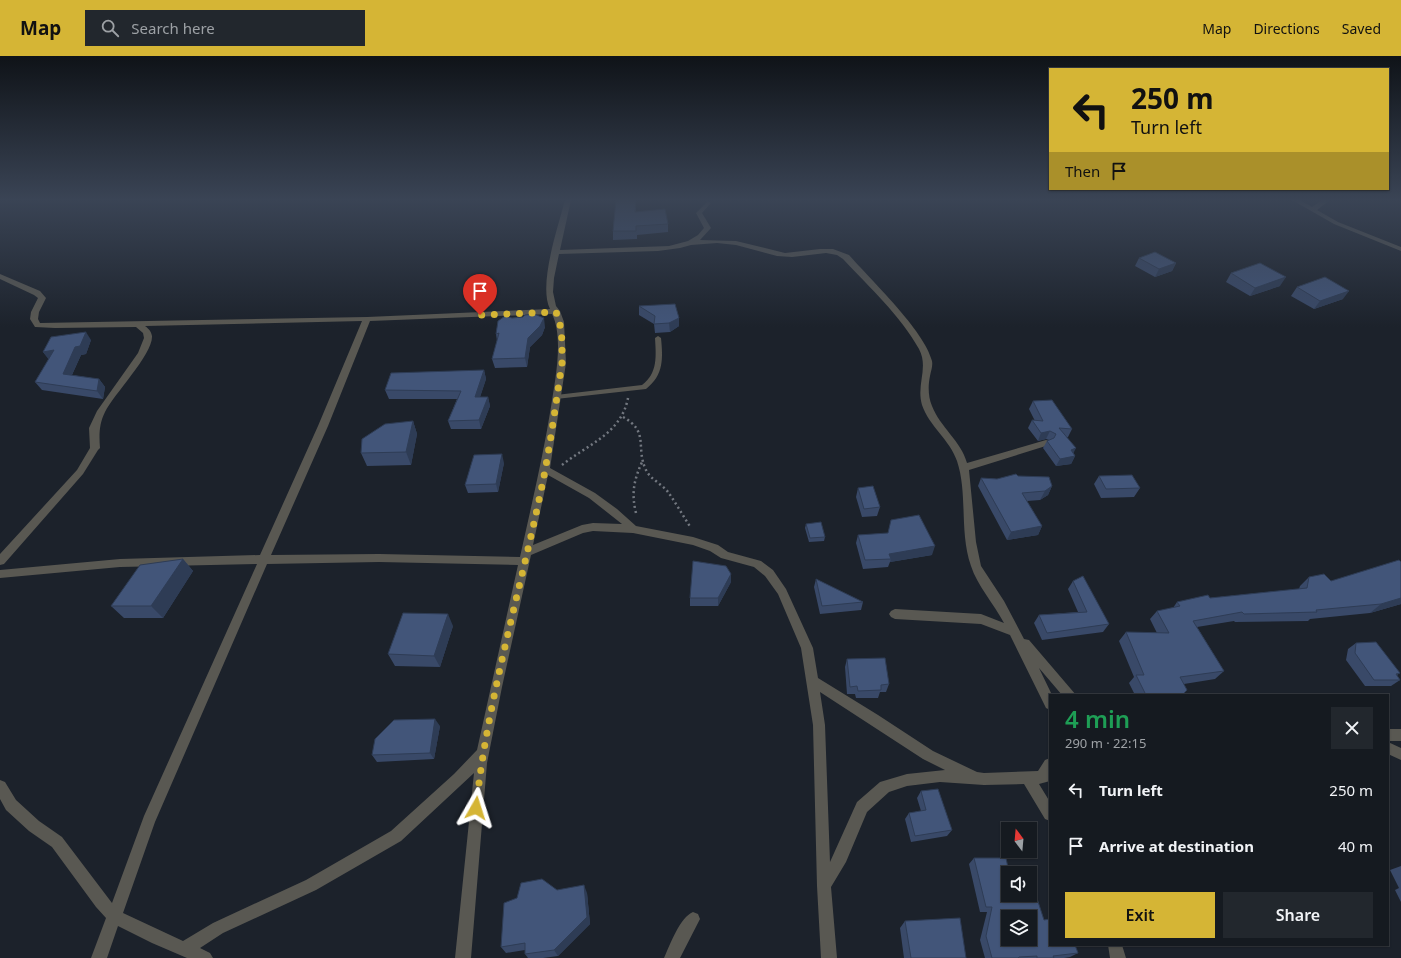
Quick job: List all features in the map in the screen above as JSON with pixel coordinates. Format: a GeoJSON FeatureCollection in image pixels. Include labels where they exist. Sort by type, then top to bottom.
{"type":"FeatureCollection","features":[{"type":"Feature","properties":{"kind":"street"},"geometry":{"type":"LineString","coordinates":[[463,958],[483,753],[525,557],[549,472],[556,397],[562,363],[560,322],[552,306],[549,292],[558,242]]}},
{"type":"Feature","properties":{"kind":"street"},"geometry":{"type":"LineString","coordinates":[[556,252],[625,249],[659,250],[676,247],[687,242]]}},
{"type":"Feature","properties":{"kind":"street"},"geometry":{"type":"LineString","coordinates":[[728,242],[777,255],[792,255],[830,250],[837,251],[846,257],[905,323],[925,352],[928,362],[925,379],[925,394],[928,407],[936,424],[957,449],[963,468],[969,539],[977,568],[994,592],[1017,634],[1049,702]]}},
{"type":"Feature","properties":{"kind":"street"},"geometry":{"type":"LineString","coordinates":[[1382,242],[1401,250]]}},
{"type":"Feature","properties":{"kind":"street"},"geometry":{"type":"LineString","coordinates":[[0,276],[37,293],[42,298],[35,312],[34,319],[38,325],[55,326],[367,319],[556,312]]}},
{"type":"Feature","properties":{"kind":"street"},"geometry":{"type":"LineString","coordinates":[[99,958],[149,821],[339,389],[351,352],[367,319]]}},
{"type":"Feature","properties":{"kind":"street"},"geometry":{"type":"LineString","coordinates":[[0,561],[80,472],[95,448],[94,428],[101,410],[142,353],[148,338],[147,332],[138,324]]}},
{"type":"Feature","properties":{"kind":"street"},"geometry":{"type":"LineString","coordinates":[[963,468],[1046,444]]}},
{"type":"Feature","properties":{"kind":"street"},"geometry":{"type":"LineString","coordinates":[[549,472],[610,507],[632,528]]}},
{"type":"Feature","properties":{"kind":"street"},"geometry":{"type":"LineString","coordinates":[[0,574],[120,563],[525,557],[565,535],[593,527],[632,528],[693,541],[725,556],[757,564],[769,573],[782,592],[807,648],[819,725],[824,886],[829,958]]}},
{"type":"Feature","properties":{"kind":"street"},"geometry":{"type":"LineString","coordinates":[[895,614],[981,619],[1017,634],[1069,694]]}},
{"type":"Feature","properties":{"kind":"street"},"geometry":{"type":"LineString","coordinates":[[812,681],[874,719],[928,755],[977,779]]}},
{"type":"Feature","properties":{"kind":"street"},"geometry":{"type":"LineString","coordinates":[[1389,735],[1401,735]]}},
{"type":"Feature","properties":{"kind":"street"},"geometry":{"type":"LineString","coordinates":[[1389,748],[1401,754]]}},
{"type":"Feature","properties":{"kind":"street"},"geometry":{"type":"LineString","coordinates":[[185,949],[218,928],[311,885],[396,836],[459,779],[483,753]]}},
{"type":"Feature","properties":{"kind":"street"},"geometry":{"type":"LineString","coordinates":[[1040,777],[1049,765]]}},
{"type":"Feature","properties":{"kind":"street"},"geometry":{"type":"LineString","coordinates":[[824,886],[841,857],[862,807],[885,787],[907,780],[940,776],[977,779],[1040,777]]}},
{"type":"Feature","properties":{"kind":"street"},"geometry":{"type":"LineString","coordinates":[[1040,777],[1049,810]]}},
{"type":"Feature","properties":{"kind":"street"},"geometry":{"type":"LineString","coordinates":[[0,787],[10,805],[34,826],[57,842],[101,902],[115,917],[157,938],[205,958]]}},
{"type":"Feature","properties":{"kind":"street"},"geometry":{"type":"LineString","coordinates":[[672,958],[692,919]]}},
{"type":"Feature","properties":{"kind":"street"},"geometry":{"type":"LineString","coordinates":[[1115,946],[1118,958]]}},
{"type":"Feature","properties":{"kind":"lane"},"geometry":{"type":"LineString","coordinates":[[556,397],[580,393],[628,390],[644,387],[655,378],[658,369],[658,338]]}},
{"type":"Feature","properties":{"kind":"path"},"geometry":{"type":"LineString","coordinates":[[549,472],[609,433],[628,409],[628,390]]}},
{"type":"Feature","properties":{"kind":"path"},"geometry":{"type":"LineString","coordinates":[[623,417],[631,420],[639,428],[643,460],[646,470],[660,482],[669,493],[675,506],[706,546]]}},
{"type":"Feature","properties":{"kind":"path"},"geometry":{"type":"LineString","coordinates":[[632,528],[637,518],[631,498],[632,484],[643,460]]}},
{"type":"Feature","properties":{"kind":"building"},"geometry":{"type":"Polygon","coordinates":[[[1155,252],[1176,263],[1159,269],[1139,258],[1155,252]]]}},
{"type":"Feature","properties":{"kind":"building"},"geometry":{"type":"Polygon","coordinates":[[[1260,263],[1286,277],[1255,288],[1231,273],[1260,263]]]}},
{"type":"Feature","properties":{"kind":"building"},"geometry":{"type":"Polygon","coordinates":[[[1325,277],[1349,291],[1320,301],[1297,287],[1325,277]]]}},
{"type":"Feature","properties":{"kind":"building"},"geometry":{"type":"Polygon","coordinates":[[[675,304],[679,318],[669,323],[654,324],[655,316],[639,306],[675,304]]]}},
{"type":"Feature","properties":{"kind":"building"},"geometry":{"type":"Polygon","coordinates":[[[534,314],[544,318],[540,326],[528,338],[525,358],[492,359],[499,333],[496,334],[498,321],[505,316],[512,318],[534,314]]]}},
{"type":"Feature","properties":{"kind":"building"},"geometry":{"type":"Polygon","coordinates":[[[86,332],[80,346],[75,347],[63,374],[99,379],[97,391],[35,382],[54,350],[43,352],[51,337],[86,332]]]}},
{"type":"Feature","properties":{"kind":"building"},"geometry":{"type":"Polygon","coordinates":[[[484,370],[475,397],[488,397],[479,420],[448,421],[461,391],[385,390],[391,373],[484,370]]]}},
{"type":"Feature","properties":{"kind":"building"},"geometry":{"type":"Polygon","coordinates":[[[1052,400],[1072,429],[1059,428],[1076,448],[1071,450],[1075,456],[1060,459],[1047,441],[1054,438],[1056,434],[1050,431],[1041,433],[1032,420],[1043,421],[1033,401],[1052,400]]]}},
{"type":"Feature","properties":{"kind":"building"},"geometry":{"type":"Polygon","coordinates":[[[413,421],[406,452],[361,453],[362,439],[385,424],[413,421]]]}},
{"type":"Feature","properties":{"kind":"building"},"geometry":{"type":"Polygon","coordinates":[[[502,454],[496,484],[465,485],[474,455],[502,454]]]}},
{"type":"Feature","properties":{"kind":"building"},"geometry":{"type":"Polygon","coordinates":[[[1016,474],[1018,476],[1049,477],[1052,486],[1045,491],[1022,493],[1042,526],[1011,532],[981,478],[997,479],[1016,474]]]}},
{"type":"Feature","properties":{"kind":"building"},"geometry":{"type":"Polygon","coordinates":[[[1132,475],[1140,488],[1106,489],[1099,476],[1132,475]]]}},
{"type":"Feature","properties":{"kind":"building"},"geometry":{"type":"Polygon","coordinates":[[[873,486],[880,507],[864,509],[858,488],[873,486]]]}},
{"type":"Feature","properties":{"kind":"building"},"geometry":{"type":"Polygon","coordinates":[[[919,515],[935,546],[889,554],[891,559],[865,560],[858,535],[888,533],[891,520],[919,515]]]}},
{"type":"Feature","properties":{"kind":"building"},"geometry":{"type":"Polygon","coordinates":[[[821,522],[825,537],[810,538],[806,524],[821,522]]]}},
{"type":"Feature","properties":{"kind":"building"},"geometry":{"type":"Polygon","coordinates":[[[183,559],[151,606],[111,606],[140,565],[183,559]]]}},
{"type":"Feature","properties":{"kind":"building"},"geometry":{"type":"Polygon","coordinates":[[[1399,560],[1401,562],[1401,598],[1381,604],[1316,610],[1317,612],[1244,614],[1242,612],[1193,621],[1224,671],[1180,677],[1187,690],[1183,694],[1146,694],[1136,675],[1144,675],[1126,632],[1169,633],[1157,611],[1180,606],[1177,602],[1208,595],[1210,598],[1307,588],[1309,577],[1324,574],[1331,581],[1399,560]]]}},
{"type":"Feature","properties":{"kind":"building"},"geometry":{"type":"Polygon","coordinates":[[[693,561],[726,566],[731,574],[718,598],[690,598],[693,561]]]}},
{"type":"Feature","properties":{"kind":"building"},"geometry":{"type":"Polygon","coordinates":[[[1083,576],[1109,624],[1047,633],[1039,615],[1087,612],[1073,581],[1083,576]]]}},
{"type":"Feature","properties":{"kind":"building"},"geometry":{"type":"Polygon","coordinates":[[[816,579],[863,602],[822,606],[816,579]]]}},
{"type":"Feature","properties":{"kind":"building"},"geometry":{"type":"Polygon","coordinates":[[[403,613],[448,614],[434,656],[388,654],[403,613]]]}},
{"type":"Feature","properties":{"kind":"building"},"geometry":{"type":"Polygon","coordinates":[[[1376,642],[1400,673],[1396,674],[1400,680],[1374,680],[1355,653],[1356,643],[1376,642]]]}},
{"type":"Feature","properties":{"kind":"building"},"geometry":{"type":"Polygon","coordinates":[[[885,658],[889,684],[881,685],[881,690],[858,691],[857,686],[850,687],[847,659],[885,658]]]}},
{"type":"Feature","properties":{"kind":"building"},"geometry":{"type":"Polygon","coordinates":[[[435,719],[430,753],[372,755],[375,739],[394,720],[435,719]]]}},
{"type":"Feature","properties":{"kind":"building"},"geometry":{"type":"Polygon","coordinates":[[[938,789],[952,830],[915,836],[909,813],[926,810],[921,791],[938,789]]]}},
{"type":"Feature","properties":{"kind":"building"},"geometry":{"type":"Polygon","coordinates":[[[974,858],[1006,858],[1008,866],[1001,866],[1001,902],[1037,902],[1037,898],[1044,920],[1049,919],[1049,946],[1075,946],[1078,953],[1053,956],[1054,958],[1037,958],[1037,956],[992,958],[986,936],[992,907],[986,907],[974,858]]]}},
{"type":"Feature","properties":{"kind":"building"},"geometry":{"type":"Polygon","coordinates":[[[542,879],[557,890],[584,885],[587,917],[554,950],[525,954],[525,943],[501,947],[504,903],[517,898],[521,883],[542,879]]]}},
{"type":"Feature","properties":{"kind":"building"},"geometry":{"type":"Polygon","coordinates":[[[960,918],[966,958],[911,958],[905,921],[960,918]]]}},
{"type":"Feature","properties":{"kind":"route"},"geometry":{"type":"LineString","coordinates":[[476,808],[481,763],[496,687],[548,455],[562,363],[562,339],[560,322],[556,312],[480,315]]}}]}
